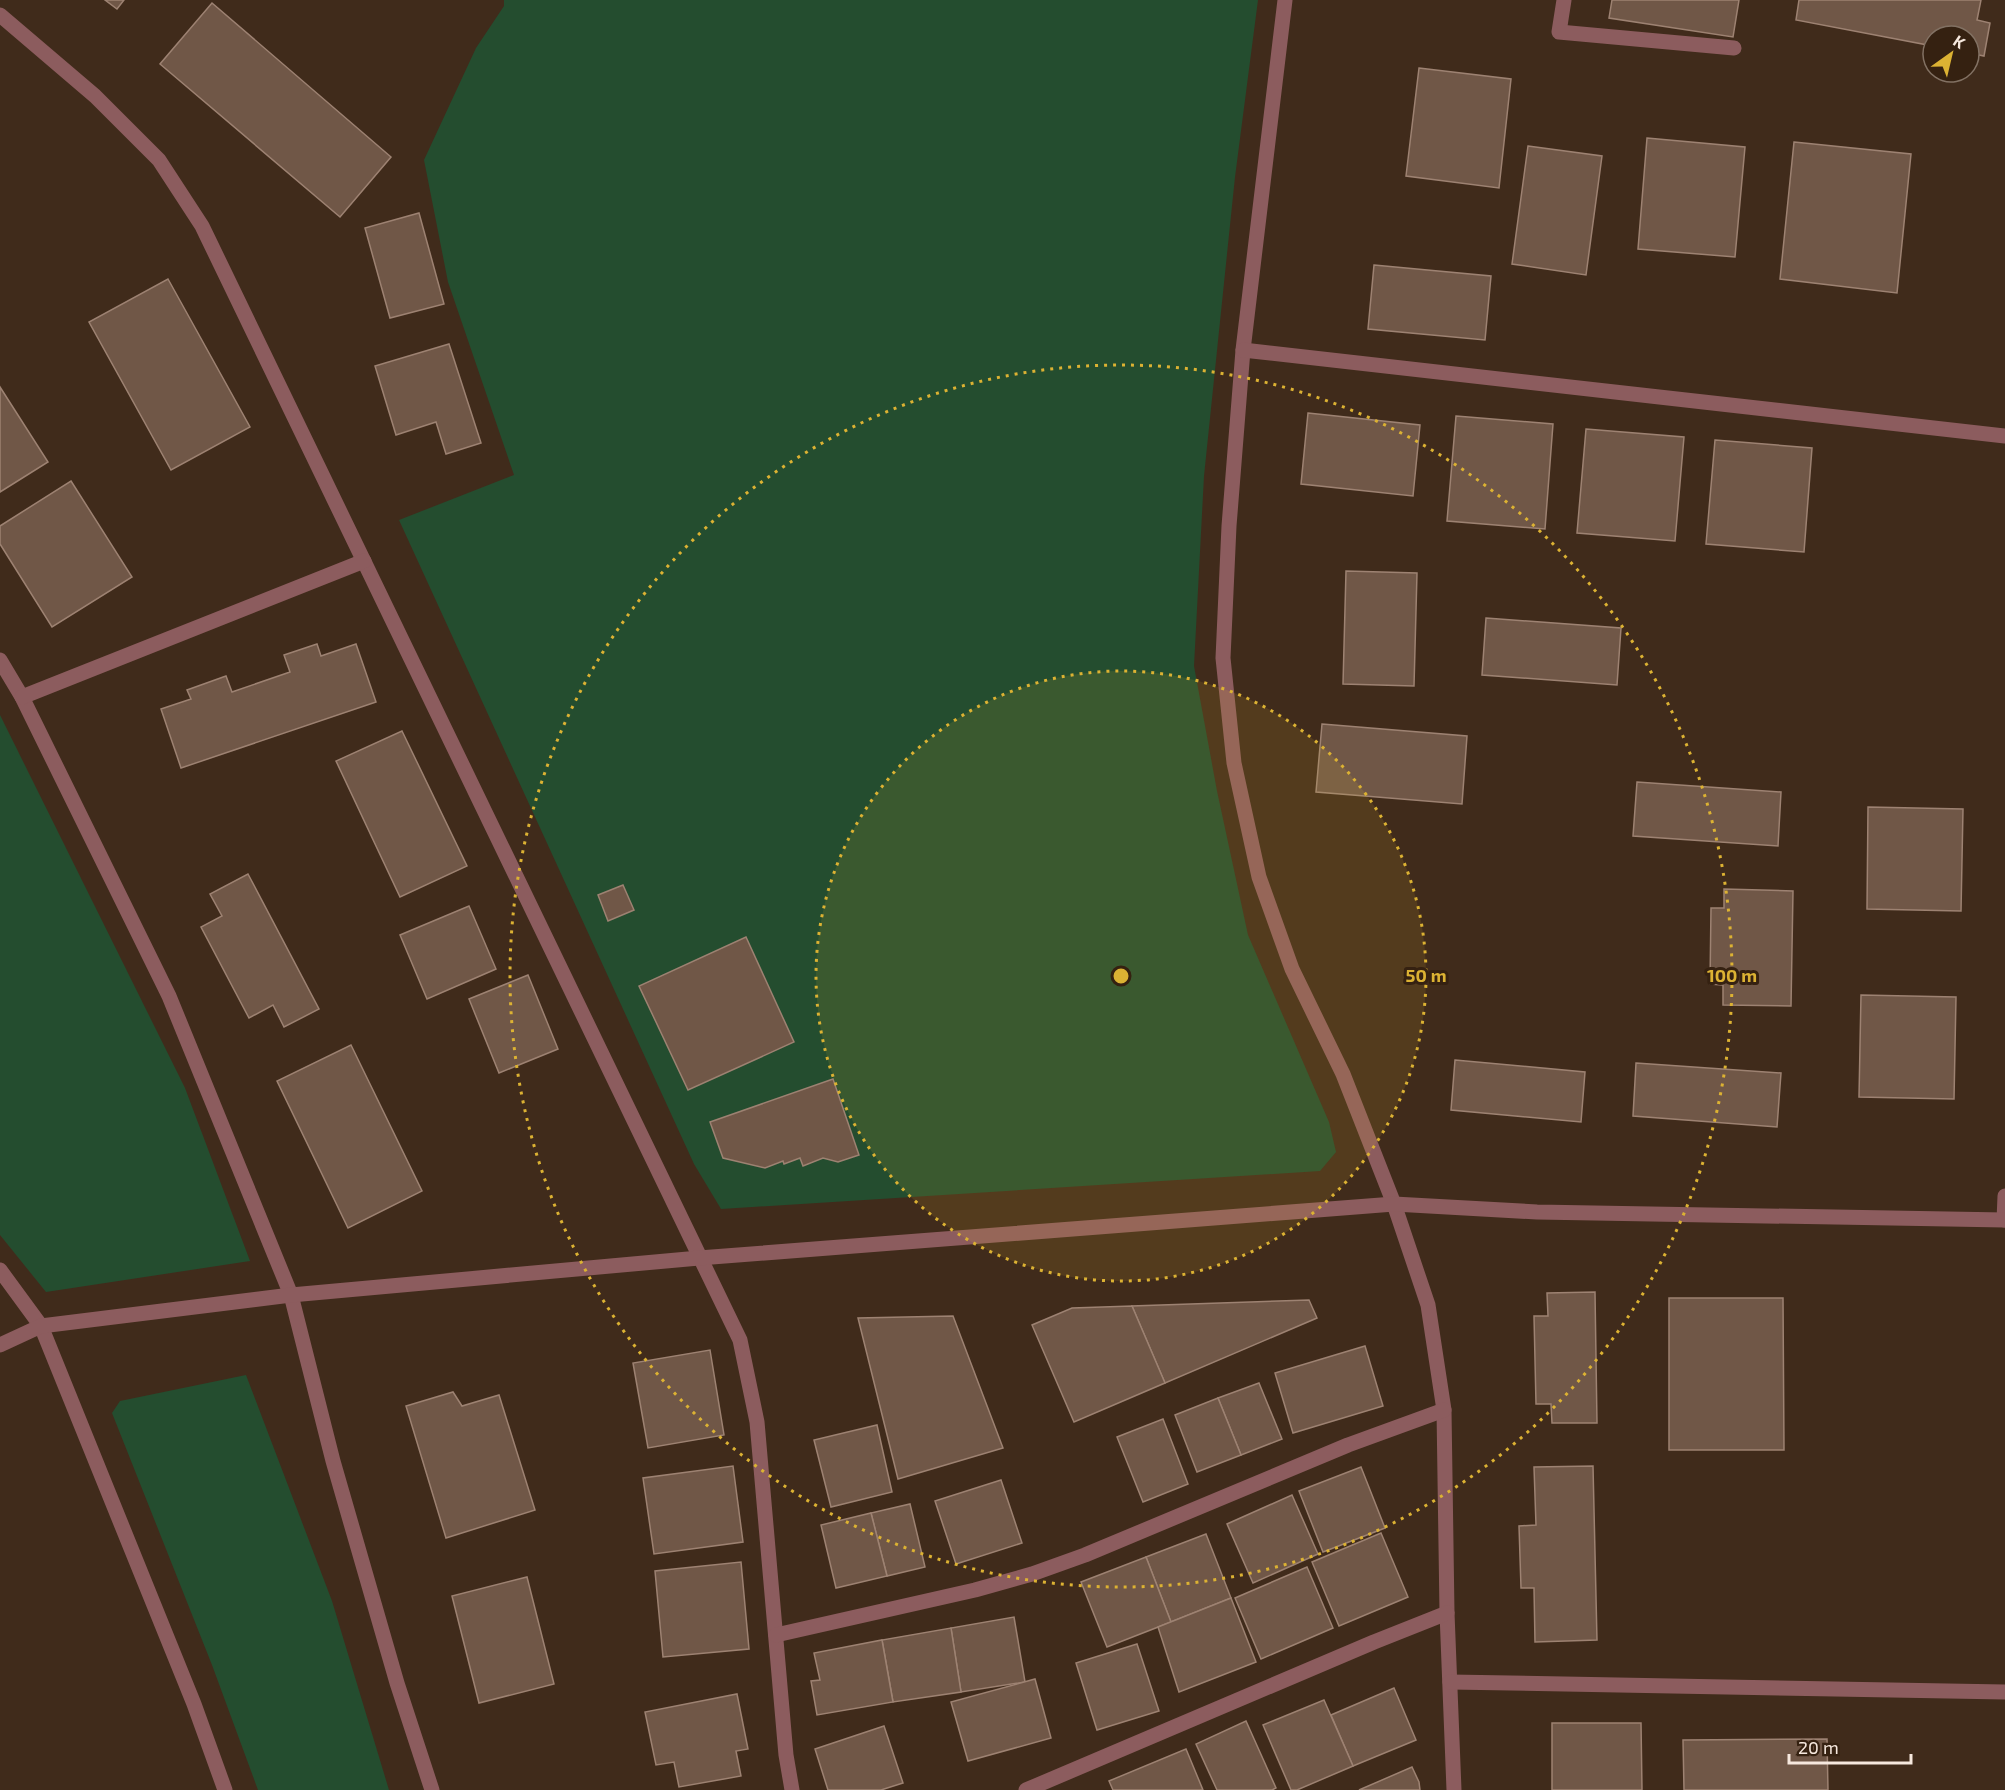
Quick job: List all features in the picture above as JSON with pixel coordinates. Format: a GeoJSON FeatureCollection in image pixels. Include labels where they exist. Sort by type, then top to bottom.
{"type":"FeatureCollection","features":[{"type":"Feature","properties":{"kind":"street"},"geometry":{"type":"LineString","coordinates":[[1285,0],[1243,350],[1229,526],[1223,658],[1234,763],[1259,877],[1288,959],[1343,1074],[1394,1204],[1428,1305],[1444,1410],[1447,1613],[1454,1790]]}},
{"type":"Feature","properties":{"kind":"street"},"geometry":{"type":"LineString","coordinates":[[1564,0],[1559,32],[1734,48]]}},
{"type":"Feature","properties":{"kind":"street"},"geometry":{"type":"LineString","coordinates":[[0,15],[95,96],[159,160],[202,226],[740,1340],[757,1422],[786,1755],[792,1790]]}},
{"type":"Feature","properties":{"kind":"street"},"geometry":{"type":"LineString","coordinates":[[1243,350],[2005,436]]}},
{"type":"Feature","properties":{"kind":"street"},"geometry":{"type":"LineString","coordinates":[[22,697],[364,561]]}},
{"type":"Feature","properties":{"kind":"street"},"geometry":{"type":"LineString","coordinates":[[0,660],[22,697],[169,996],[291,1295],[333,1461],[397,1683],[432,1790]]}},
{"type":"Feature","properties":{"kind":"street"},"geometry":{"type":"LineString","coordinates":[[0,1345],[41,1326],[291,1295],[699,1258],[1394,1204],[1537,1212],[2004,1220],[2005,1196]]}},
{"type":"Feature","properties":{"kind":"street"},"geometry":{"type":"LineString","coordinates":[[0,1270],[41,1326],[194,1704],[225,1790]]}},
{"type":"Feature","properties":{"kind":"street"},"geometry":{"type":"LineString","coordinates":[[776,1635],[975,1590],[1032,1574],[1085,1556],[1348,1445],[1444,1410]]}},
{"type":"Feature","properties":{"kind":"street"},"geometry":{"type":"LineString","coordinates":[[1026,1790],[1447,1613]]}},
{"type":"Feature","properties":{"kind":"street"},"geometry":{"type":"LineString","coordinates":[[1450,1682],[2005,1692]]}},
{"type":"Feature","properties":{"kind":"green space"},"geometry":{"type":"Polygon","coordinates":[[[504,0],[1258,0],[1235,177],[1204,476],[1194,666],[1217,791],[1248,935],[1329,1122],[1336,1152],[1320,1171],[721,1209],[694,1164],[399,520],[514,475],[448,282],[424,160],[476,48],[504,6],[504,0]]]}},
{"type":"Feature","properties":{"kind":"green space"},"geometry":{"type":"Polygon","coordinates":[[[0,715],[185,1088],[250,1261],[46,1292],[0,1235],[0,715]]]}},
{"type":"Feature","properties":{"kind":"green space"},"geometry":{"type":"Polygon","coordinates":[[[246,1375],[332,1601],[389,1790],[258,1790],[212,1665],[112,1413],[120,1401],[246,1375]]]}},
{"type":"Feature","properties":{"kind":"building"},"geometry":{"type":"Polygon","coordinates":[[[105,0],[124,0],[117,9],[105,0]]]}},
{"type":"Feature","properties":{"kind":"building"},"geometry":{"type":"Polygon","coordinates":[[[1612,0],[1739,0],[1733,37],[1609,18],[1612,0]]]}},
{"type":"Feature","properties":{"kind":"building"},"geometry":{"type":"Polygon","coordinates":[[[1799,0],[1981,0],[1977,20],[1990,23],[1984,56],[1981,55],[1981,24],[1921,24],[1921,44],[1796,20],[1799,0]]]}},
{"type":"Feature","properties":{"kind":"building"},"geometry":{"type":"Polygon","coordinates":[[[212,3],[391,157],[340,217],[160,64],[212,3]]]}},
{"type":"Feature","properties":{"kind":"building"},"geometry":{"type":"Polygon","coordinates":[[[1419,68],[1511,79],[1499,188],[1406,176],[1419,68]]]}},
{"type":"Feature","properties":{"kind":"building"},"geometry":{"type":"Polygon","coordinates":[[[1647,138],[1745,147],[1735,257],[1638,249],[1647,138]]]}},
{"type":"Feature","properties":{"kind":"building"},"geometry":{"type":"Polygon","coordinates":[[[1794,142],[1911,154],[1897,293],[1780,279],[1794,142]]]}},
{"type":"Feature","properties":{"kind":"building"},"geometry":{"type":"Polygon","coordinates":[[[1528,146],[1602,156],[1586,275],[1512,264],[1528,146]]]}},
{"type":"Feature","properties":{"kind":"building"},"geometry":{"type":"Polygon","coordinates":[[[419,213],[444,304],[390,318],[365,228],[419,213]]]}},
{"type":"Feature","properties":{"kind":"building"},"geometry":{"type":"Polygon","coordinates":[[[1374,265],[1491,276],[1485,340],[1368,329],[1374,265]]]}},
{"type":"Feature","properties":{"kind":"building"},"geometry":{"type":"Polygon","coordinates":[[[168,279],[250,427],[171,470],[89,322],[168,279]]]}},
{"type":"Feature","properties":{"kind":"building"},"geometry":{"type":"Polygon","coordinates":[[[449,344],[481,443],[446,454],[436,422],[396,435],[375,366],[449,344]]]}},
{"type":"Feature","properties":{"kind":"building"},"geometry":{"type":"Polygon","coordinates":[[[0,387],[48,462],[0,492],[0,387]]]}},
{"type":"Feature","properties":{"kind":"building"},"geometry":{"type":"Polygon","coordinates":[[[1308,413],[1420,425],[1413,496],[1301,484],[1308,413]]]}},
{"type":"Feature","properties":{"kind":"building"},"geometry":{"type":"Polygon","coordinates":[[[1456,416],[1553,424],[1545,529],[1447,521],[1456,416]]]}},
{"type":"Feature","properties":{"kind":"building"},"geometry":{"type":"Polygon","coordinates":[[[1586,429],[1684,437],[1675,541],[1577,533],[1586,429]]]}},
{"type":"Feature","properties":{"kind":"building"},"geometry":{"type":"Polygon","coordinates":[[[1715,440],[1812,448],[1804,552],[1706,544],[1715,440]]]}},
{"type":"Feature","properties":{"kind":"building"},"geometry":{"type":"Polygon","coordinates":[[[71,481],[132,577],[52,627],[0,544],[0,526],[71,481]]]}},
{"type":"Feature","properties":{"kind":"building"},"geometry":{"type":"Polygon","coordinates":[[[1346,571],[1417,573],[1414,686],[1343,684],[1346,571]]]}},
{"type":"Feature","properties":{"kind":"building"},"geometry":{"type":"Polygon","coordinates":[[[1486,618],[1621,628],[1617,685],[1482,675],[1486,618]]]}},
{"type":"Feature","properties":{"kind":"building"},"geometry":{"type":"Polygon","coordinates":[[[317,644],[321,656],[356,644],[376,702],[181,768],[161,709],[191,699],[187,690],[226,676],[232,692],[290,672],[284,655],[317,644]]]}},
{"type":"Feature","properties":{"kind":"building"},"geometry":{"type":"Polygon","coordinates":[[[1322,724],[1467,736],[1462,804],[1316,792],[1322,724]]]}},
{"type":"Feature","properties":{"kind":"building"},"geometry":{"type":"Polygon","coordinates":[[[402,731],[467,866],[400,897],[336,761],[402,731]]]}},
{"type":"Feature","properties":{"kind":"building"},"geometry":{"type":"Polygon","coordinates":[[[1637,782],[1781,792],[1778,846],[1633,836],[1637,782]]]}},
{"type":"Feature","properties":{"kind":"building"},"geometry":{"type":"Polygon","coordinates":[[[1868,807],[1963,809],[1961,911],[1867,909],[1868,807]]]}},
{"type":"Feature","properties":{"kind":"building"},"geometry":{"type":"Polygon","coordinates":[[[248,874],[319,1009],[284,1027],[273,1005],[249,1018],[201,927],[222,916],[210,894],[248,874]]]}},
{"type":"Feature","properties":{"kind":"building"},"geometry":{"type":"Polygon","coordinates":[[[623,885],[634,910],[608,921],[598,895],[623,885]]]}},
{"type":"Feature","properties":{"kind":"building"},"geometry":{"type":"Polygon","coordinates":[[[1724,889],[1793,891],[1791,1006],[1723,1005],[1723,985],[1710,984],[1711,908],[1724,908],[1724,889]]]}},
{"type":"Feature","properties":{"kind":"building"},"geometry":{"type":"Polygon","coordinates":[[[469,906],[496,969],[427,999],[400,935],[469,906]]]}},
{"type":"Feature","properties":{"kind":"building"},"geometry":{"type":"Polygon","coordinates":[[[746,937],[794,1042],[688,1090],[639,986],[746,937]]]}},
{"type":"Feature","properties":{"kind":"building"},"geometry":{"type":"Polygon","coordinates":[[[528,975],[558,1049],[499,1073],[469,999],[528,975]]]}},
{"type":"Feature","properties":{"kind":"building"},"geometry":{"type":"Polygon","coordinates":[[[1861,995],[1956,997],[1954,1099],[1859,1097],[1861,995]]]}},
{"type":"Feature","properties":{"kind":"building"},"geometry":{"type":"Polygon","coordinates":[[[351,1045],[422,1191],[348,1228],[277,1081],[351,1045]]]}},
{"type":"Feature","properties":{"kind":"building"},"geometry":{"type":"Polygon","coordinates":[[[1455,1060],[1585,1072],[1581,1122],[1451,1110],[1455,1060]]]}},
{"type":"Feature","properties":{"kind":"building"},"geometry":{"type":"Polygon","coordinates":[[[1636,1063],[1781,1073],[1777,1127],[1633,1116],[1636,1063]]]}},
{"type":"Feature","properties":{"kind":"building"},"geometry":{"type":"Polygon","coordinates":[[[833,1079],[859,1155],[838,1162],[823,1158],[803,1166],[800,1158],[765,1168],[723,1158],[710,1122],[833,1079]]]}},
{"type":"Feature","properties":{"kind":"building"},"geometry":{"type":"Polygon","coordinates":[[[1595,1292],[1597,1423],[1552,1423],[1551,1404],[1536,1404],[1534,1316],[1548,1316],[1547,1293],[1595,1292]]]}},
{"type":"Feature","properties":{"kind":"building"},"geometry":{"type":"Polygon","coordinates":[[[1669,1298],[1783,1298],[1784,1450],[1669,1450],[1669,1298]]]}},
{"type":"Feature","properties":{"kind":"building"},"geometry":{"type":"Polygon","coordinates":[[[1309,1300],[1317,1318],[1165,1383],[1132,1306],[1309,1300]]]}},
{"type":"Feature","properties":{"kind":"building"},"geometry":{"type":"Polygon","coordinates":[[[1132,1306],[1165,1383],[1074,1422],[1032,1325],[1072,1308],[1132,1306]]]}},
{"type":"Feature","properties":{"kind":"building"},"geometry":{"type":"Polygon","coordinates":[[[953,1316],[1003,1448],[898,1479],[858,1318],[953,1316]]]}},
{"type":"Feature","properties":{"kind":"building"},"geometry":{"type":"Polygon","coordinates":[[[1365,1346],[1383,1406],[1293,1433],[1275,1373],[1365,1346]]]}},
{"type":"Feature","properties":{"kind":"building"},"geometry":{"type":"Polygon","coordinates":[[[710,1350],[724,1435],[648,1448],[633,1363],[710,1350]]]}},
{"type":"Feature","properties":{"kind":"building"},"geometry":{"type":"Polygon","coordinates":[[[1259,1383],[1282,1439],[1241,1455],[1218,1398],[1259,1383]]]}},
{"type":"Feature","properties":{"kind":"building"},"geometry":{"type":"Polygon","coordinates":[[[453,1392],[462,1406],[499,1395],[535,1510],[446,1538],[406,1406],[453,1392]]]}},
{"type":"Feature","properties":{"kind":"building"},"geometry":{"type":"Polygon","coordinates":[[[1218,1398],[1241,1455],[1197,1472],[1175,1415],[1218,1398]]]}},
{"type":"Feature","properties":{"kind":"building"},"geometry":{"type":"Polygon","coordinates":[[[1163,1419],[1188,1484],[1143,1502],[1117,1437],[1163,1419]]]}},
{"type":"Feature","properties":{"kind":"building"},"geometry":{"type":"Polygon","coordinates":[[[877,1425],[892,1492],[831,1507],[814,1440],[877,1425]]]}},
{"type":"Feature","properties":{"kind":"building"},"geometry":{"type":"Polygon","coordinates":[[[733,1466],[743,1542],[654,1554],[643,1478],[733,1466]]]}},
{"type":"Feature","properties":{"kind":"building"},"geometry":{"type":"Polygon","coordinates":[[[1593,1466],[1597,1640],[1535,1642],[1534,1588],[1521,1588],[1519,1526],[1536,1525],[1534,1467],[1593,1466]]]}},
{"type":"Feature","properties":{"kind":"building"},"geometry":{"type":"Polygon","coordinates":[[[1361,1467],[1385,1528],[1323,1552],[1299,1491],[1361,1467]]]}},
{"type":"Feature","properties":{"kind":"building"},"geometry":{"type":"Polygon","coordinates":[[[1001,1480],[1022,1543],[956,1564],[935,1501],[1001,1480]]]}},
{"type":"Feature","properties":{"kind":"building"},"geometry":{"type":"Polygon","coordinates":[[[1292,1495],[1318,1554],[1253,1583],[1227,1524],[1292,1495]]]}},
{"type":"Feature","properties":{"kind":"building"},"geometry":{"type":"Polygon","coordinates":[[[910,1504],[925,1567],[887,1576],[871,1513],[910,1504]]]}},
{"type":"Feature","properties":{"kind":"building"},"geometry":{"type":"Polygon","coordinates":[[[871,1513],[887,1576],[836,1588],[821,1525],[871,1513]]]}},
{"type":"Feature","properties":{"kind":"building"},"geometry":{"type":"Polygon","coordinates":[[[1381,1533],[1408,1597],[1339,1626],[1312,1562],[1381,1533]]]}},
{"type":"Feature","properties":{"kind":"building"},"geometry":{"type":"Polygon","coordinates":[[[1206,1534],[1231,1598],[1171,1622],[1146,1557],[1206,1534]]]}},
{"type":"Feature","properties":{"kind":"building"},"geometry":{"type":"Polygon","coordinates":[[[1146,1557],[1171,1622],[1107,1647],[1081,1582],[1146,1557]]]}},
{"type":"Feature","properties":{"kind":"building"},"geometry":{"type":"Polygon","coordinates":[[[741,1562],[749,1649],[663,1657],[655,1571],[741,1562]]]}},
{"type":"Feature","properties":{"kind":"building"},"geometry":{"type":"Polygon","coordinates":[[[1307,1567],[1333,1628],[1261,1659],[1235,1598],[1307,1567]]]}},
{"type":"Feature","properties":{"kind":"building"},"geometry":{"type":"Polygon","coordinates":[[[527,1577],[554,1684],[479,1703],[452,1596],[527,1577]]]}},
{"type":"Feature","properties":{"kind":"building"},"geometry":{"type":"Polygon","coordinates":[[[1231,1598],[1256,1662],[1179,1692],[1158,1627],[1231,1598]]]}},
{"type":"Feature","properties":{"kind":"building"},"geometry":{"type":"Polygon","coordinates":[[[1014,1617],[1025,1682],[961,1692],[951,1628],[1014,1617]]]}},
{"type":"Feature","properties":{"kind":"building"},"geometry":{"type":"Polygon","coordinates":[[[951,1628],[961,1692],[893,1702],[882,1640],[951,1628]]]}},
{"type":"Feature","properties":{"kind":"building"},"geometry":{"type":"Polygon","coordinates":[[[882,1640],[893,1702],[817,1715],[811,1681],[820,1680],[814,1653],[882,1640]]]}},
{"type":"Feature","properties":{"kind":"building"},"geometry":{"type":"Polygon","coordinates":[[[1137,1644],[1159,1711],[1097,1730],[1076,1663],[1137,1644]]]}},
{"type":"Feature","properties":{"kind":"building"},"geometry":{"type":"Polygon","coordinates":[[[1035,1679],[1051,1738],[968,1761],[951,1702],[1035,1679]]]}},
{"type":"Feature","properties":{"kind":"building"},"geometry":{"type":"Polygon","coordinates":[[[1394,1688],[1416,1740],[1353,1766],[1331,1715],[1394,1688]]]}},
{"type":"Feature","properties":{"kind":"building"},"geometry":{"type":"Polygon","coordinates":[[[737,1694],[748,1749],[736,1751],[741,1776],[679,1787],[674,1762],[656,1765],[645,1712],[737,1694]]]}},
{"type":"Feature","properties":{"kind":"building"},"geometry":{"type":"Polygon","coordinates":[[[1324,1700],[1353,1766],[1297,1790],[1291,1790],[1263,1725],[1324,1700]]]}},
{"type":"Feature","properties":{"kind":"building"},"geometry":{"type":"Polygon","coordinates":[[[1246,1721],[1276,1788],[1272,1790],[1217,1790],[1196,1744],[1246,1721]]]}},
{"type":"Feature","properties":{"kind":"building"},"geometry":{"type":"Polygon","coordinates":[[[1552,1723],[1641,1723],[1642,1790],[1552,1790],[1552,1723]]]}},
{"type":"Feature","properties":{"kind":"building"},"geometry":{"type":"Polygon","coordinates":[[[884,1726],[903,1783],[881,1790],[828,1790],[815,1749],[884,1726]]]}},
{"type":"Feature","properties":{"kind":"building"},"geometry":{"type":"Polygon","coordinates":[[[1827,1739],[1828,1790],[1684,1790],[1683,1740],[1827,1739]]]}},
{"type":"Feature","properties":{"kind":"building"},"geometry":{"type":"Polygon","coordinates":[[[1186,1749],[1203,1790],[1113,1790],[1109,1781],[1186,1749]]]}},
{"type":"Feature","properties":{"kind":"building"},"geometry":{"type":"Polygon","coordinates":[[[1412,1767],[1420,1790],[1359,1790],[1412,1767]]]}}]}
